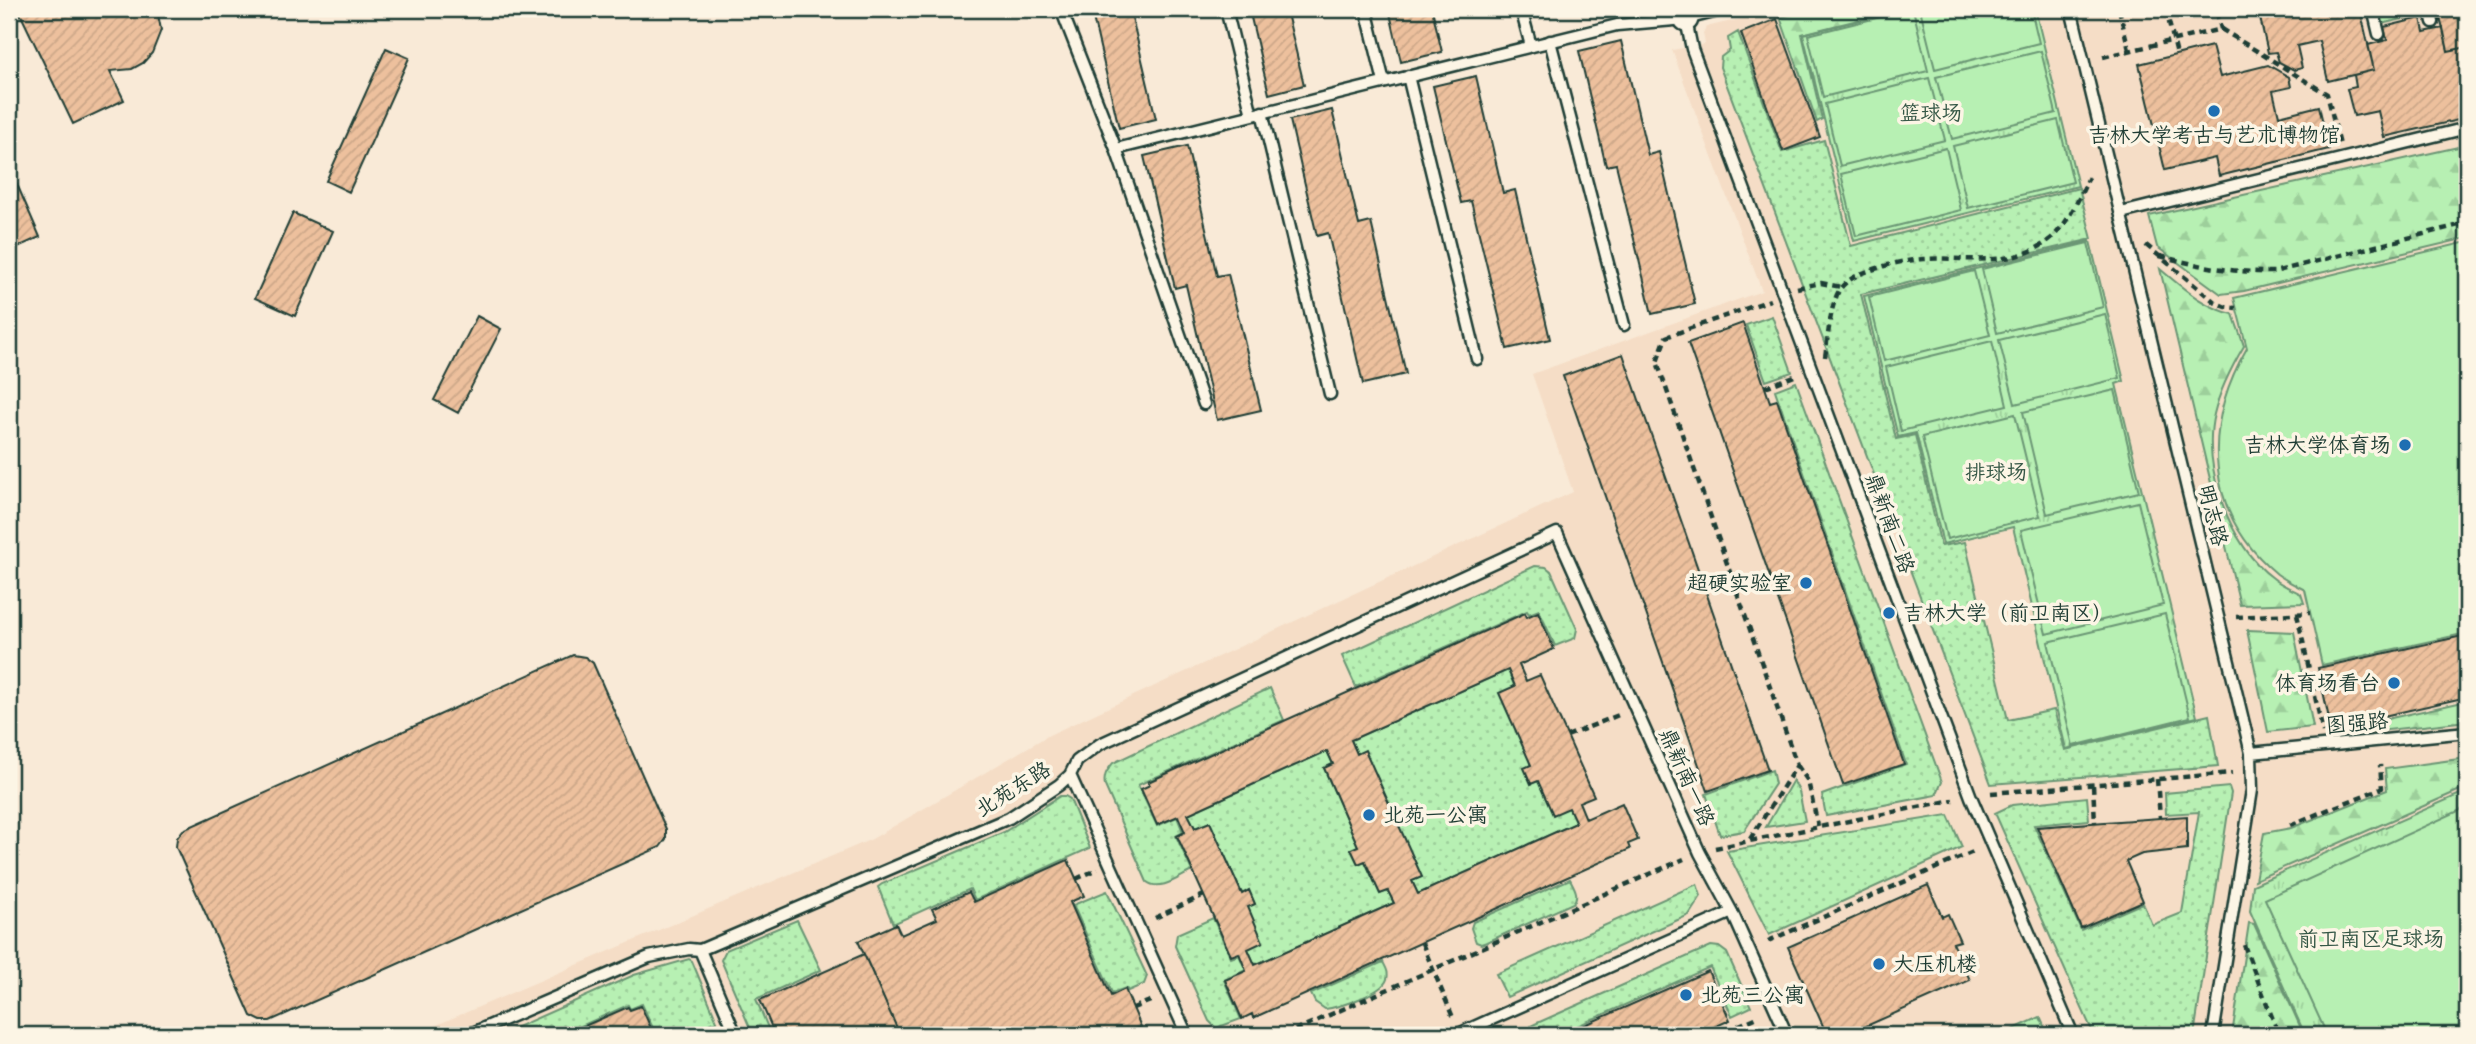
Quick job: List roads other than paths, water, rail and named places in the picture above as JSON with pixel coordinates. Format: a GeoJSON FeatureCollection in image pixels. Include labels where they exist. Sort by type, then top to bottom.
{"type":"FeatureCollection","features":[{"type":"Feature","properties":{"kind":"lane"},"geometry":{"type":"LineString","coordinates":[[1061,9],[1116,149],[1204,404]]}},
{"type":"Feature","properties":{"kind":"lane"},"geometry":{"type":"LineString","coordinates":[[1226,9],[1257,114],[1330,394]]}},
{"type":"Feature","properties":{"kind":"lane"},"geometry":{"type":"LineString","coordinates":[[1366,9],[1384,82]]}},
{"type":"Feature","properties":{"kind":"lane"},"geometry":{"type":"LineString","coordinates":[[1521,9],[1531,46]]}},
{"type":"Feature","properties":{"kind":"lane"},"geometry":{"type":"LineString","coordinates":[[1116,149],[1617,25],[1726,9]]}},
{"type":"Feature","properties":{"kind":"lane","name":"明志路"},"geometry":{"type":"LineString","coordinates":[[2071,9],[2251,753],[2252,790],[2213,1035]]}},
{"type":"Feature","properties":{"kind":"lane"},"geometry":{"type":"LineString","coordinates":[[2373,9],[2379,34]]}},
{"type":"Feature","properties":{"kind":"lane"},"geometry":{"type":"LineString","coordinates":[[2430,9],[2433,22]]}},
{"type":"Feature","properties":{"kind":"lane","name":"鼎新南二路"},"geometry":{"type":"LineString","coordinates":[[1684,14],[1692,49],[1971,797],[2073,1035]]}},
{"type":"Feature","properties":{"kind":"lane"},"geometry":{"type":"LineString","coordinates":[[1550,41],[1624,325]]}},
{"type":"Feature","properties":{"kind":"lane"},"geometry":{"type":"LineString","coordinates":[[1408,76],[1477,359]]}},
{"type":"Feature","properties":{"kind":"lane"},"geometry":{"type":"LineString","coordinates":[[2120,213],[2467,128]]}},
{"type":"Feature","properties":{"kind":"lane","name":"北苑东路"},"geometry":{"type":"LineString","coordinates":[[468,1035],[649,957],[689,949],[700,950],[1010,818],[1070,775],[1077,761],[1100,744],[1557,533]]}},
{"type":"Feature","properties":{"kind":"lane","name":"鼎新南一路"},"geometry":{"type":"LineString","coordinates":[[1557,533],[1700,853],[1732,912],[1787,1035]]}},
{"type":"Feature","properties":{"kind":"lane","name":"图强路"},"geometry":{"type":"LineString","coordinates":[[2251,753],[2467,732]]}},
{"type":"Feature","properties":{"kind":"lane"},"geometry":{"type":"LineString","coordinates":[[1070,775],[1187,1035]]}},
{"type":"Feature","properties":{"kind":"lane"},"geometry":{"type":"LineString","coordinates":[[1455,1035],[1732,912]]}},
{"type":"Feature","properties":{"kind":"lane"},"geometry":{"type":"LineString","coordinates":[[700,950],[736,1035]]}},
{"type":"Feature","properties":{"kind":"place","name":"吉林大学考古与艺术博物馆"},"geometry":{"type":"Point","coordinates":[2214,111]}},
{"type":"Feature","properties":{"kind":"place","name":"吉林大学体育场"},"geometry":{"type":"Point","coordinates":[2405,445]}},
{"type":"Feature","properties":{"kind":"place","name":"超硬实验室"},"geometry":{"type":"Point","coordinates":[1806,583]}},
{"type":"Feature","properties":{"kind":"place","name":"吉林大学（前卫南区）"},"geometry":{"type":"Point","coordinates":[1889,613]}},
{"type":"Feature","properties":{"kind":"place","name":"体育场看台"},"geometry":{"type":"Point","coordinates":[2394,683]}},
{"type":"Feature","properties":{"kind":"place","name":"北苑一公寓"},"geometry":{"type":"Point","coordinates":[1369,815]}},
{"type":"Feature","properties":{"kind":"place","name":"大压机楼"},"geometry":{"type":"Point","coordinates":[1879,964]}},
{"type":"Feature","properties":{"kind":"place","name":"北苑三公寓"},"geometry":{"type":"Point","coordinates":[1686,995]}},
{"type":"Feature","properties":{"kind":"park label","name":"篮球场"},"geometry":{"type":"Point","coordinates":[1931,113]}},
{"type":"Feature","properties":{"kind":"park label","name":"排球场"},"geometry":{"type":"Point","coordinates":[1996,472]}},
{"type":"Feature","properties":{"kind":"park label","name":"前卫南区足球场"},"geometry":{"type":"Point","coordinates":[2371,939]}}]}
